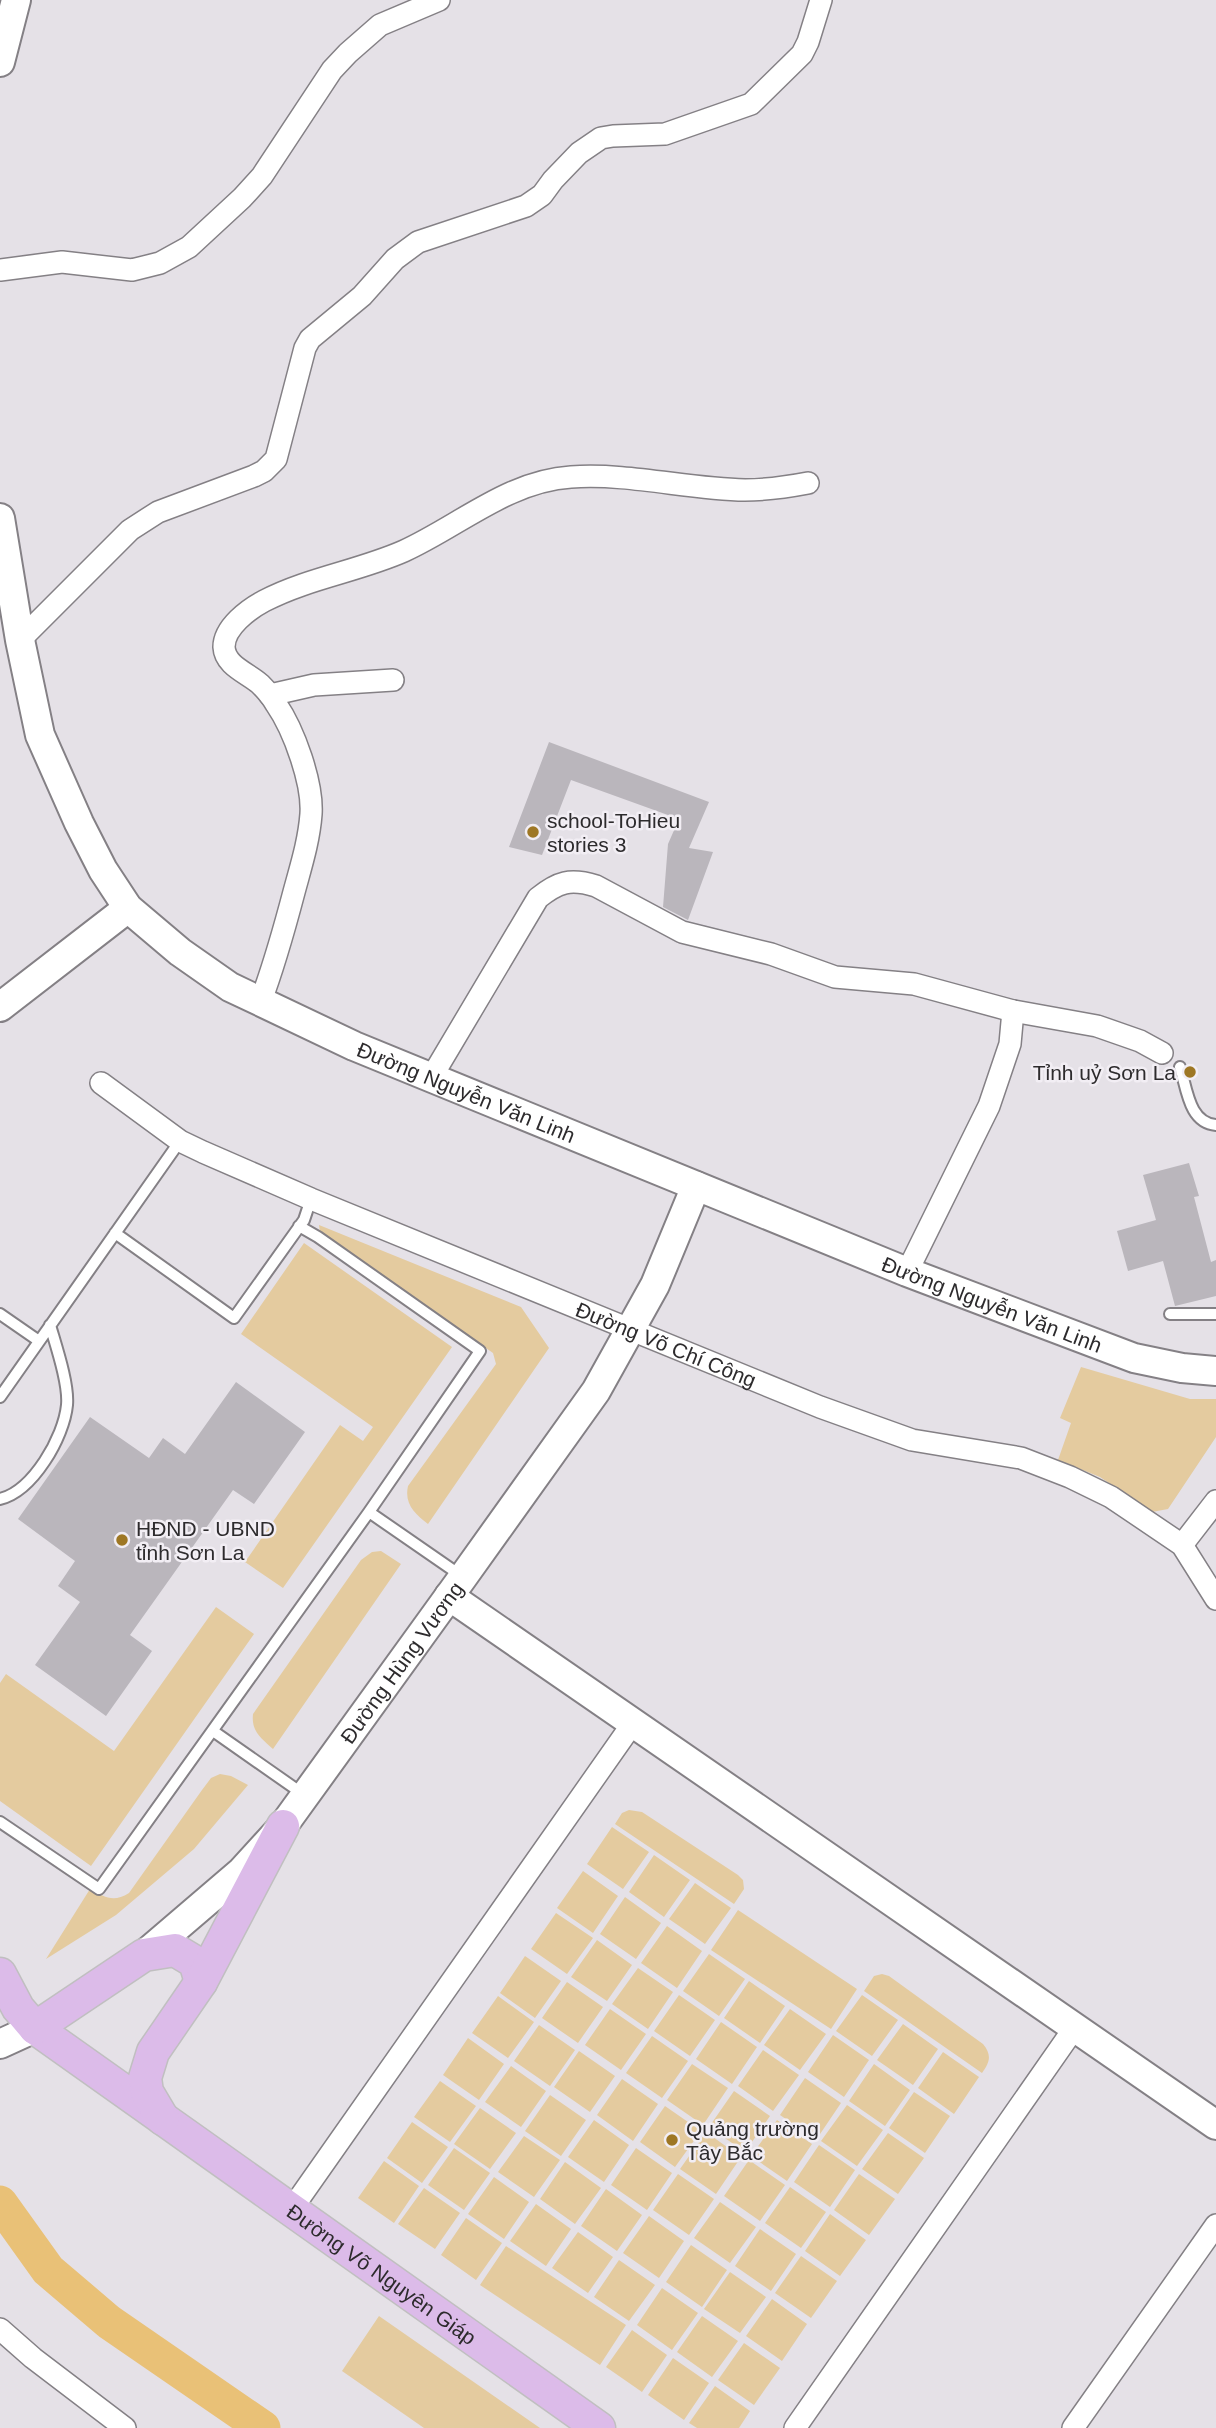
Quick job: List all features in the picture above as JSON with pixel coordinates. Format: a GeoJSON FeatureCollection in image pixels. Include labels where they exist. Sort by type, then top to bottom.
{"type":"FeatureCollection","features":[{"type":"Feature","properties":{"kind":"main road","name":"Đường Võ Nguyên Giáp"},"geometry":{"type":"LineString","coordinates":[[164,2120],[148,2092],[145,2078],[153,2052],[201,1982],[283,1826]]}},
{"type":"Feature","properties":{"kind":"main road"},"geometry":{"type":"LineString","coordinates":[[144,1955],[175,1950],[195,1962],[201,1982]]}},
{"type":"Feature","properties":{"kind":"main road","name":"Đường Hùng Vương"},"geometry":{"type":"LineString","coordinates":[[35,2028],[144,1955]]}},
{"type":"Feature","properties":{"kind":"main road","name":"Đường Võ Nguyên Giáp"},"geometry":{"type":"LineString","coordinates":[[0,1974],[18,2008],[35,2028],[599,2428]]}},
{"type":"Feature","properties":{"kind":"street"},"geometry":{"type":"LineString","coordinates":[[0,62],[16,0]]}},
{"type":"Feature","properties":{"kind":"street"},"geometry":{"type":"LineString","coordinates":[[0,270],[62,262],[132,270],[160,262],[180,252],[242,198],[262,176],[318,91],[348,53],[380,25],[439,0]]}},
{"type":"Feature","properties":{"kind":"street"},"geometry":{"type":"LineString","coordinates":[[20,640],[130,530],[158,513],[254,476],[264,471],[276,459],[305,348],[310,339],[362,296],[406,248],[526,206],[542,195],[568,163],[601,138],[665,134],[751,104],[802,54],[821,0]]}},
{"type":"Feature","properties":{"kind":"street"},"geometry":{"type":"LineString","coordinates":[[260,1003],[276,961],[306,848],[311,812],[309,790],[301,760],[279,707],[270,695],[228,659],[224,647],[233,625],[247,612],[285,592],[368,566],[404,551],[502,496],[531,485],[569,477],[618,476],[743,490],[769,490],[808,483]]}},
{"type":"Feature","properties":{"kind":"street","name":"Đường Nguyễn Văn Linh"},"geometry":{"type":"LineString","coordinates":[[0,518],[20,640],[40,735],[103,870],[128,908],[180,952],[230,987],[260,1003],[431,1078],[907,1272],[1134,1357],[1182,1368],[1216,1371]]}},
{"type":"Feature","properties":{"kind":"street"},"geometry":{"type":"LineString","coordinates":[[270,695],[314,685],[393,680]]}},
{"type":"Feature","properties":{"kind":"street"},"geometry":{"type":"LineString","coordinates":[[431,1078],[538,898],[552,887],[570,881],[596,886],[682,932],[771,954],[835,976],[914,984],[1013,1010],[1097,1026],[1140,1041],[1163,1053]]}},
{"type":"Feature","properties":{"kind":"street"},"geometry":{"type":"LineString","coordinates":[[0,1007],[128,908]]}},
{"type":"Feature","properties":{"kind":"street"},"geometry":{"type":"LineString","coordinates":[[907,1272],[989,1106],[1010,1044],[1013,1010]]}},
{"type":"Feature","properties":{"kind":"street","name":"Đường Võ Chí Công"},"geometry":{"type":"LineString","coordinates":[[101,1083],[180,1141],[311,1199],[820,1407],[912,1440],[1021,1458],[1070,1476],[1111,1497],[1182,1545],[1216,1599]]}},
{"type":"Feature","properties":{"kind":"street","name":"Đường Hùng Vương"},"geometry":{"type":"LineString","coordinates":[[144,1955],[241,1872],[306,1796],[596,1391],[655,1285],[696,1186]]}},
{"type":"Feature","properties":{"kind":"street"},"geometry":{"type":"LineString","coordinates":[[1182,1545],[1216,1501]]}},
{"type":"Feature","properties":{"kind":"street"},"geometry":{"type":"LineString","coordinates":[[456,1587],[634,1723],[1216,2124]]}},
{"type":"Feature","properties":{"kind":"street"},"geometry":{"type":"LineString","coordinates":[[290,2210],[634,1723]]}},
{"type":"Feature","properties":{"kind":"street"},"geometry":{"type":"LineString","coordinates":[[795,2428],[1074,2027]]}},
{"type":"Feature","properties":{"kind":"street","name":"Đường Hùng Vương"},"geometry":{"type":"LineString","coordinates":[[0,2044],[35,2028]]}},
{"type":"Feature","properties":{"kind":"street"},"geometry":{"type":"LineString","coordinates":[[1073,2428],[1216,2225]]}},
{"type":"Feature","properties":{"kind":"street"},"geometry":{"type":"LineString","coordinates":[[0,2329],[33,2358],[125,2428]]}},
{"type":"Feature","properties":{"kind":"lane"},"geometry":{"type":"LineString","coordinates":[[1180,1067],[1194,1113],[1202,1122],[1216,1125]]}},
{"type":"Feature","properties":{"kind":"lane"},"geometry":{"type":"LineString","coordinates":[[0,1397],[180,1141]]}},
{"type":"Feature","properties":{"kind":"lane"},"geometry":{"type":"LineString","coordinates":[[115,1233],[234,1318],[304,1220],[311,1199]]}},
{"type":"Feature","properties":{"kind":"lane"},"geometry":{"type":"LineString","coordinates":[[0,1822],[99,1889],[480,1351],[299,1226]]}},
{"type":"Feature","properties":{"kind":"lane"},"geometry":{"type":"LineString","coordinates":[[0,1314],[39,1341]]}},
{"type":"Feature","properties":{"kind":"lane"},"geometry":{"type":"LineString","coordinates":[[1170,1314],[1216,1314]]}},
{"type":"Feature","properties":{"kind":"lane"},"geometry":{"type":"LineString","coordinates":[[0,1499],[7,1497],[37,1473],[59,1436],[67,1404],[50,1325]]}},
{"type":"Feature","properties":{"kind":"lane"},"geometry":{"type":"LineString","coordinates":[[369,1511],[456,1587]]}},
{"type":"Feature","properties":{"kind":"lane"},"geometry":{"type":"LineString","coordinates":[[213,1731],[306,1796]]}},
{"type":"Feature","properties":{"kind":"shaded area"},"geometry":{"type":"Polygon","coordinates":[[[319,1225],[521,1307],[549,1348],[428,1524],[409,1503],[408,1486],[496,1364],[493,1353],[320,1232],[319,1225]]]}},
{"type":"Feature","properties":{"kind":"shaded area"},"geometry":{"type":"Polygon","coordinates":[[[304,1243],[452,1347],[283,1588],[245,1562],[340,1425],[363,1441],[373,1427],[241,1334],[304,1243]]]}},
{"type":"Feature","properties":{"kind":"shaded area"},"geometry":{"type":"Polygon","coordinates":[[[1081,1367],[1190,1399],[1216,1399],[1216,1437],[1168,1509],[1152,1512],[1100,1477],[1058,1460],[1071,1423],[1060,1418],[1081,1367]]]}},
{"type":"Feature","properties":{"kind":"shaded area"},"geometry":{"type":"Polygon","coordinates":[[[381,1551],[401,1564],[273,1749],[255,1730],[253,1714],[361,1560],[372,1552],[381,1551]]]}},
{"type":"Feature","properties":{"kind":"shaded area"},"geometry":{"type":"Polygon","coordinates":[[[216,1607],[254,1634],[91,1866],[0,1801],[0,1683],[6,1674],[114,1751],[216,1607]]]}},
{"type":"Feature","properties":{"kind":"shaded area"},"geometry":{"type":"Polygon","coordinates":[[[220,1774],[231,1776],[248,1785],[194,1849],[116,1915],[46,1959],[90,1889],[114,1898],[129,1893],[211,1778],[220,1774]]]}},
{"type":"Feature","properties":{"kind":"shaded area"},"geometry":{"type":"Polygon","coordinates":[[[629,1810],[642,1812],[738,1875],[743,1880],[744,1889],[734,1904],[615,1824],[622,1813],[629,1810]]]}},
{"type":"Feature","properties":{"kind":"shaded area"},"geometry":{"type":"Polygon","coordinates":[[[612,1827],[649,1852],[623,1889],[587,1864],[612,1827]]]}},
{"type":"Feature","properties":{"kind":"shaded area"},"geometry":{"type":"Polygon","coordinates":[[[654,1855],[690,1880],[664,1917],[629,1892],[654,1855]]]}},
{"type":"Feature","properties":{"kind":"shaded area"},"geometry":{"type":"Polygon","coordinates":[[[583,1871],[618,1896],[593,1933],[557,1908],[583,1871]]]}},
{"type":"Feature","properties":{"kind":"shaded area"},"geometry":{"type":"Polygon","coordinates":[[[695,1883],[731,1908],[705,1944],[669,1919],[695,1883]]]}},
{"type":"Feature","properties":{"kind":"shaded area"},"geometry":{"type":"Polygon","coordinates":[[[625,1897],[661,1923],[636,1959],[600,1934],[625,1897]]]}},
{"type":"Feature","properties":{"kind":"shaded area"},"geometry":{"type":"Polygon","coordinates":[[[738,1910],[857,1989],[831,2029],[711,1950],[738,1910]]]}},
{"type":"Feature","properties":{"kind":"shaded area"},"geometry":{"type":"Polygon","coordinates":[[[556,1913],[593,1938],[567,1974],[531,1949],[556,1913]]]}},
{"type":"Feature","properties":{"kind":"shaded area"},"geometry":{"type":"Polygon","coordinates":[[[667,1926],[702,1951],[677,1988],[641,1963],[667,1926]]]}},
{"type":"Feature","properties":{"kind":"shaded area"},"geometry":{"type":"Polygon","coordinates":[[[597,1940],[632,1965],[607,2001],[571,1977],[597,1940]]]}},
{"type":"Feature","properties":{"kind":"shaded area"},"geometry":{"type":"Polygon","coordinates":[[[709,1954],[745,1979],[719,2016],[683,1991],[709,1954]]]}},
{"type":"Feature","properties":{"kind":"shaded area"},"geometry":{"type":"Polygon","coordinates":[[[525,1956],[561,1981],[535,2018],[500,1993],[525,1956]]]}},
{"type":"Feature","properties":{"kind":"shaded area"},"geometry":{"type":"Polygon","coordinates":[[[638,1968],[673,1992],[648,2029],[612,2004],[638,1968]]]}},
{"type":"Feature","properties":{"kind":"shaded area"},"geometry":{"type":"Polygon","coordinates":[[[874,1976],[889,1976],[983,2044],[989,2059],[982,2073],[864,1991],[874,1976]]]}},
{"type":"Feature","properties":{"kind":"shaded area"},"geometry":{"type":"Polygon","coordinates":[[[749,1981],[785,2006],[760,2043],[724,2018],[749,1981]]]}},
{"type":"Feature","properties":{"kind":"shaded area"},"geometry":{"type":"Polygon","coordinates":[[[567,1982],[603,2007],[578,2043],[542,2018],[567,1982]]]}},
{"type":"Feature","properties":{"kind":"shaded area"},"geometry":{"type":"Polygon","coordinates":[[[679,1995],[715,2020],[690,2056],[654,2031],[679,1995]]]}},
{"type":"Feature","properties":{"kind":"shaded area"},"geometry":{"type":"Polygon","coordinates":[[[862,1995],[898,2020],[872,2056],[836,2031],[862,1995]]]}},
{"type":"Feature","properties":{"kind":"shaded area"},"geometry":{"type":"Polygon","coordinates":[[[498,1996],[534,2022],[508,2058],[472,2033],[498,1996]]]}},
{"type":"Feature","properties":{"kind":"shaded area"},"geometry":{"type":"Polygon","coordinates":[[[610,2009],[646,2034],[621,2070],[585,2045],[610,2009]]]}},
{"type":"Feature","properties":{"kind":"shaded area"},"geometry":{"type":"Polygon","coordinates":[[[790,2009],[826,2034],[800,2070],[764,2045],[790,2009]]]}},
{"type":"Feature","properties":{"kind":"shaded area"},"geometry":{"type":"Polygon","coordinates":[[[721,2022],[757,2047],[732,2084],[696,2059],[721,2022]]]}},
{"type":"Feature","properties":{"kind":"shaded area"},"geometry":{"type":"Polygon","coordinates":[[[903,2024],[938,2049],[913,2085],[877,2060],[903,2024]]]}},
{"type":"Feature","properties":{"kind":"shaded area"},"geometry":{"type":"Polygon","coordinates":[[[539,2025],[575,2050],[550,2086],[514,2061],[539,2025]]]}},
{"type":"Feature","properties":{"kind":"shaded area"},"geometry":{"type":"Polygon","coordinates":[[[833,2035],[869,2060],[844,2097],[808,2072],[833,2035]]]}},
{"type":"Feature","properties":{"kind":"shaded area"},"geometry":{"type":"Polygon","coordinates":[[[652,2036],[688,2061],[662,2098],[626,2073],[652,2036]]]}},
{"type":"Feature","properties":{"kind":"shaded area"},"geometry":{"type":"Polygon","coordinates":[[[468,2038],[504,2064],[479,2100],[443,2075],[468,2038]]]}},
{"type":"Feature","properties":{"kind":"shaded area"},"geometry":{"type":"Polygon","coordinates":[[[763,2050],[799,2075],[773,2111],[738,2086],[763,2050]]]}},
{"type":"Feature","properties":{"kind":"shaded area"},"geometry":{"type":"Polygon","coordinates":[[[579,2051],[615,2076],[590,2112],[554,2087],[579,2051]]]}},
{"type":"Feature","properties":{"kind":"shaded area"},"geometry":{"type":"Polygon","coordinates":[[[943,2052],[979,2077],[954,2114],[918,2088],[943,2052]]]}},
{"type":"Feature","properties":{"kind":"shaded area"},"geometry":{"type":"Polygon","coordinates":[[[692,2064],[728,2088],[703,2125],[667,2100],[692,2064]]]}},
{"type":"Feature","properties":{"kind":"shaded area"},"geometry":{"type":"Polygon","coordinates":[[[874,2064],[910,2090],[885,2126],[849,2101],[874,2064]]]}},
{"type":"Feature","properties":{"kind":"shaded area"},"geometry":{"type":"Polygon","coordinates":[[[511,2066],[546,2091],[521,2127],[485,2102],[511,2066]]]}},
{"type":"Feature","properties":{"kind":"shaded area"},"geometry":{"type":"Polygon","coordinates":[[[805,2078],[841,2103],[816,2140],[780,2115],[805,2078]]]}},
{"type":"Feature","properties":{"kind":"shaded area"},"geometry":{"type":"Polygon","coordinates":[[[622,2079],[658,2104],[633,2141],[597,2115],[622,2079]]]}},
{"type":"Feature","properties":{"kind":"shaded area"},"geometry":{"type":"Polygon","coordinates":[[[440,2081],[476,2106],[450,2142],[414,2117],[440,2081]]]}},
{"type":"Feature","properties":{"kind":"shaded area"},"geometry":{"type":"Polygon","coordinates":[[[734,2091],[770,2116],[745,2152],[709,2127],[734,2091]]]}},
{"type":"Feature","properties":{"kind":"shaded area"},"geometry":{"type":"Polygon","coordinates":[[[914,2092],[950,2116],[925,2153],[889,2128],[914,2092]]]}},
{"type":"Feature","properties":{"kind":"shaded area"},"geometry":{"type":"Polygon","coordinates":[[[550,2095],[586,2120],[561,2156],[525,2131],[550,2095]]]}},
{"type":"Feature","properties":{"kind":"shaded area"},"geometry":{"type":"Polygon","coordinates":[[[847,2105],[883,2130],[857,2166],[821,2141],[847,2105]]]}},
{"type":"Feature","properties":{"kind":"shaded area"},"geometry":{"type":"Polygon","coordinates":[[[665,2106],[701,2131],[675,2167],[640,2142],[665,2106]]]}},
{"type":"Feature","properties":{"kind":"shaded area"},"geometry":{"type":"Polygon","coordinates":[[[480,2108],[516,2133],[490,2169],[454,2144],[480,2108]]]}},
{"type":"Feature","properties":{"kind":"shaded area"},"geometry":{"type":"Polygon","coordinates":[[[594,2120],[629,2145],[604,2182],[568,2157],[594,2120]]]}},
{"type":"Feature","properties":{"kind":"shaded area"},"geometry":{"type":"Polygon","coordinates":[[[777,2120],[812,2144],[787,2181],[751,2156],[777,2120]]]}},
{"type":"Feature","properties":{"kind":"shaded area"},"geometry":{"type":"Polygon","coordinates":[[[412,2122],[448,2147],[422,2183],[387,2158],[412,2122]]]}},
{"type":"Feature","properties":{"kind":"shaded area"},"geometry":{"type":"Polygon","coordinates":[[[706,2132],[741,2157],[716,2194],[680,2169],[706,2132]]]}},
{"type":"Feature","properties":{"kind":"shaded area"},"geometry":{"type":"Polygon","coordinates":[[[888,2133],[924,2158],[898,2194],[862,2169],[888,2133]]]}},
{"type":"Feature","properties":{"kind":"shaded area"},"geometry":{"type":"Polygon","coordinates":[[[524,2136],[560,2160],[534,2197],[498,2172],[524,2136]]]}},
{"type":"Feature","properties":{"kind":"shaded area"},"geometry":{"type":"Polygon","coordinates":[[[819,2145],[855,2170],[830,2207],[794,2182],[819,2145]]]}},
{"type":"Feature","properties":{"kind":"shaded area"},"geometry":{"type":"Polygon","coordinates":[[[454,2148],[490,2173],[464,2210],[428,2185],[454,2148]]]}},
{"type":"Feature","properties":{"kind":"shaded area"},"geometry":{"type":"Polygon","coordinates":[[[636,2148],[672,2173],[647,2210],[611,2185],[636,2148]]]}},
{"type":"Feature","properties":{"kind":"shaded area"},"geometry":{"type":"Polygon","coordinates":[[[749,2160],[785,2185],[760,2221],[724,2196],[749,2160]]]}},
{"type":"Feature","properties":{"kind":"shaded area"},"geometry":{"type":"Polygon","coordinates":[[[384,2161],[419,2186],[394,2223],[358,2198],[384,2161]]]}},
{"type":"Feature","properties":{"kind":"shaded area"},"geometry":{"type":"Polygon","coordinates":[[[565,2162],[601,2188],[575,2224],[540,2199],[565,2162]]]}},
{"type":"Feature","properties":{"kind":"shaded area"},"geometry":{"type":"Polygon","coordinates":[[[678,2174],[714,2199],[689,2235],[653,2210],[678,2174]]]}},
{"type":"Feature","properties":{"kind":"shaded area"},"geometry":{"type":"Polygon","coordinates":[[[859,2174],[895,2199],[869,2235],[834,2210],[859,2174]]]}},
{"type":"Feature","properties":{"kind":"shaded area"},"geometry":{"type":"Polygon","coordinates":[[[494,2177],[529,2202],[504,2239],[468,2214],[494,2177]]]}},
{"type":"Feature","properties":{"kind":"shaded area"},"geometry":{"type":"Polygon","coordinates":[[[790,2187],[826,2212],[801,2248],[765,2223],[790,2187]]]}},
{"type":"Feature","properties":{"kind":"shaded area"},"geometry":{"type":"Polygon","coordinates":[[[424,2188],[460,2213],[435,2249],[398,2224],[424,2188]]]}},
{"type":"Feature","properties":{"kind":"shaded area"},"geometry":{"type":"Polygon","coordinates":[[[606,2189],[642,2215],[617,2251],[581,2226],[606,2189]]]}},
{"type":"Feature","properties":{"kind":"shaded area"},"geometry":{"type":"Polygon","coordinates":[[[720,2202],[756,2227],[730,2263],[694,2238],[720,2202]]]}},
{"type":"Feature","properties":{"kind":"shaded area"},"geometry":{"type":"Polygon","coordinates":[[[536,2204],[571,2229],[546,2266],[510,2241],[536,2204]]]}},
{"type":"Feature","properties":{"kind":"shaded area"},"geometry":{"type":"Polygon","coordinates":[[[830,2214],[866,2240],[840,2276],[805,2251],[830,2214]]]}},
{"type":"Feature","properties":{"kind":"shaded area"},"geometry":{"type":"Polygon","coordinates":[[[649,2216],[684,2241],[659,2278],[623,2253],[649,2216]]]}},
{"type":"Feature","properties":{"kind":"shaded area"},"geometry":{"type":"Polygon","coordinates":[[[466,2218],[502,2243],[476,2280],[441,2255],[466,2218]]]}},
{"type":"Feature","properties":{"kind":"shaded area"},"geometry":{"type":"Polygon","coordinates":[[[760,2229],[796,2254],[771,2291],[735,2266],[760,2229]]]}},
{"type":"Feature","properties":{"kind":"shaded area"},"geometry":{"type":"Polygon","coordinates":[[[578,2232],[613,2257],[588,2293],[552,2268],[578,2232]]]}},
{"type":"Feature","properties":{"kind":"shaded area"},"geometry":{"type":"Polygon","coordinates":[[[691,2245],[727,2270],[702,2307],[666,2282],[691,2245]]]}},
{"type":"Feature","properties":{"kind":"shaded area"},"geometry":{"type":"Polygon","coordinates":[[[506,2246],[626,2325],[600,2365],[480,2285],[506,2246]]]}},
{"type":"Feature","properties":{"kind":"shaded area"},"geometry":{"type":"Polygon","coordinates":[[[801,2256],[837,2281],[811,2318],[775,2293],[801,2256]]]}},
{"type":"Feature","properties":{"kind":"shaded area"},"geometry":{"type":"Polygon","coordinates":[[[619,2260],[655,2285],[629,2321],[594,2297],[619,2260]]]}},
{"type":"Feature","properties":{"kind":"shaded area"},"geometry":{"type":"Polygon","coordinates":[[[730,2272],[766,2297],[740,2333],[704,2309],[730,2272]]]}},
{"type":"Feature","properties":{"kind":"shaded area"},"geometry":{"type":"Polygon","coordinates":[[[662,2288],[698,2313],[672,2350],[637,2325],[662,2288]]]}},
{"type":"Feature","properties":{"kind":"shaded area"},"geometry":{"type":"Polygon","coordinates":[[[772,2299],[807,2324],[782,2361],[746,2336],[772,2299]]]}},
{"type":"Feature","properties":{"kind":"shaded area"},"geometry":{"type":"Polygon","coordinates":[[[379,2316],[540,2428],[424,2428],[342,2371],[379,2316]]]}},
{"type":"Feature","properties":{"kind":"shaded area"},"geometry":{"type":"Polygon","coordinates":[[[702,2316],[738,2341],[712,2377],[677,2352],[702,2316]]]}},
{"type":"Feature","properties":{"kind":"shaded area"},"geometry":{"type":"Polygon","coordinates":[[[632,2330],[667,2355],[642,2392],[606,2367],[632,2330]]]}},
{"type":"Feature","properties":{"kind":"shaded area"},"geometry":{"type":"Polygon","coordinates":[[[744,2343],[780,2368],[754,2405],[718,2380],[744,2343]]]}},
{"type":"Feature","properties":{"kind":"shaded area"},"geometry":{"type":"Polygon","coordinates":[[[673,2358],[709,2383],[684,2420],[648,2395],[673,2358]]]}},
{"type":"Feature","properties":{"kind":"shaded area"},"geometry":{"type":"Polygon","coordinates":[[[715,2386],[750,2411],[739,2428],[697,2428],[689,2423],[715,2386]]]}},
{"type":"Feature","properties":{"kind":"building","name":"school-ToHieu stories 3"},"geometry":{"type":"Polygon","coordinates":[[[549,742],[709,802],[689,848],[713,852],[688,920],[663,907],[668,844],[679,819],[571,780],[542,855],[509,847],[549,742]]]}},
{"type":"Feature","properties":{"kind":"building"},"geometry":{"type":"Polygon","coordinates":[[[1189,1163],[1199,1196],[1194,1197],[1211,1262],[1216,1260],[1216,1296],[1175,1306],[1163,1261],[1128,1271],[1117,1231],[1156,1220],[1143,1175],[1189,1163]]]}},
{"type":"Feature","properties":{"kind":"building","name":"HĐND - UBND tỉnh Sơn La"},"geometry":{"type":"Polygon","coordinates":[[[236,1382],[305,1432],[254,1504],[233,1490],[130,1635],[152,1651],[106,1716],[35,1665],[80,1602],[58,1586],[75,1561],[18,1519],[90,1417],[149,1458],[163,1438],[185,1454],[236,1382]]]}},
{"type":"Feature","properties":{"kind":"waterway"},"geometry":{"type":"LineString","coordinates":[[0,2203],[48,2270],[109,2322],[263,2428]]}},
{"type":"Feature","properties":{"kind":"place","name":"school-ToHieu stories 3"},"geometry":{"type":"Point","coordinates":[533,832]}},
{"type":"Feature","properties":{"kind":"place","name":"Tỉnh uỷ Sơn La"},"geometry":{"type":"Point","coordinates":[1190,1072]}},
{"type":"Feature","properties":{"kind":"place","name":"HĐND - UBND tỉnh Sơn La"},"geometry":{"type":"Point","coordinates":[122,1540]}},
{"type":"Feature","properties":{"kind":"place","name":"Quảng trường Tây Bắc"},"geometry":{"type":"Point","coordinates":[672,2140]}}]}
